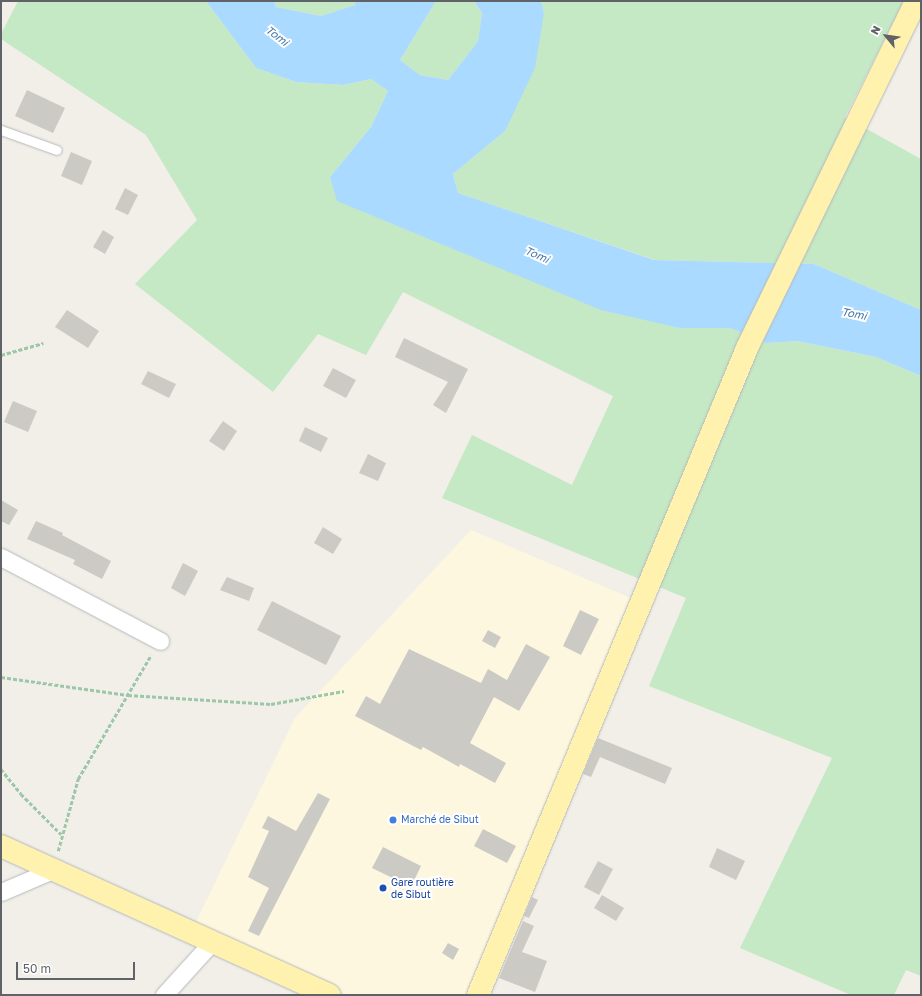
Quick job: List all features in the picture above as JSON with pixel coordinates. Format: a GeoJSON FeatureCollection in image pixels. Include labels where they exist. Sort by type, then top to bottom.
{"type":"FeatureCollection","features":[{"type":"Feature","properties":{"kind":"main road"},"geometry":{"type":"LineString","coordinates":[[478,995],[747,348],[783,271],[916,1]]}},
{"type":"Feature","properties":{"kind":"main road"},"geometry":{"type":"LineString","coordinates":[[1,846],[55,869],[330,995]]}},
{"type":"Feature","properties":{"kind":"street"},"geometry":{"type":"LineString","coordinates":[[1,557],[160,641]]}},
{"type":"Feature","properties":{"kind":"street"},"geometry":{"type":"LineString","coordinates":[[1,892],[55,869]]}},
{"type":"Feature","properties":{"kind":"street"},"geometry":{"type":"LineString","coordinates":[[164,995],[212,942]]}},
{"type":"Feature","properties":{"kind":"lane"},"geometry":{"type":"LineString","coordinates":[[1,130],[57,150]]}},
{"type":"Feature","properties":{"kind":"path"},"geometry":{"type":"LineString","coordinates":[[1,355],[43,343]]}},
{"type":"Feature","properties":{"kind":"path"},"geometry":{"type":"LineString","coordinates":[[55,869],[62,834],[78,779],[160,641]]}},
{"type":"Feature","properties":{"kind":"path"},"geometry":{"type":"LineString","coordinates":[[1,677],[128,695],[271,704],[344,690]]}},
{"type":"Feature","properties":{"kind":"path"},"geometry":{"type":"LineString","coordinates":[[1,769],[21,794],[62,834]]}},
{"type":"Feature","properties":{"kind":"shaded area","name":"Marché de Sibut"},"geometry":{"type":"Polygon","coordinates":[[[471,530],[633,599],[467,995],[347,995],[196,922],[295,718],[471,530]]]}},
{"type":"Feature","properties":{"kind":"green space"},"geometry":{"type":"Polygon","coordinates":[[[18,1],[206,1],[256,68],[296,82],[343,85],[371,79],[388,91],[371,127],[330,177],[680,328],[730,328],[767,343],[797,341],[876,357],[921,376],[921,976],[906,970],[894,995],[851,995],[740,948],[832,758],[649,686],[686,598],[442,498],[472,435],[572,485],[613,396],[403,292],[366,355],[318,334],[273,392],[135,284],[197,220],[146,135],[1,39],[1,34],[18,1]]]}},
{"type":"Feature","properties":{"kind":"green space"},"geometry":{"type":"Polygon","coordinates":[[[274,1],[356,1],[355,5],[321,16],[276,7],[274,1]]]}},
{"type":"Feature","properties":{"kind":"green space"},"geometry":{"type":"Polygon","coordinates":[[[436,1],[474,1],[482,13],[478,41],[448,80],[420,75],[400,60],[436,1]]]}},
{"type":"Feature","properties":{"kind":"green space"},"geometry":{"type":"Polygon","coordinates":[[[541,1],[904,1],[845,117],[921,159],[921,310],[814,264],[655,260],[458,193],[453,174],[505,131],[544,13],[541,1]]]}},
{"type":"Feature","properties":{"kind":"water","name":"Tomi"},"geometry":{"type":"Polygon","coordinates":[[[206,1],[274,1],[276,7],[321,16],[355,5],[356,1],[436,1],[400,60],[420,75],[448,80],[478,41],[482,13],[474,1],[541,1],[544,13],[535,68],[505,131],[453,174],[458,193],[654,260],[814,264],[921,310],[921,376],[876,357],[797,341],[767,343],[730,328],[680,328],[601,310],[337,201],[330,177],[371,127],[388,91],[371,79],[343,85],[296,82],[256,68],[206,1]]]}},
{"type":"Feature","properties":{"kind":"building"},"geometry":{"type":"Polygon","coordinates":[[[27,90],[65,108],[53,133],[15,116],[27,90]]]}},
{"type":"Feature","properties":{"kind":"building"},"geometry":{"type":"Polygon","coordinates":[[[71,152],[92,161],[82,185],[61,176],[71,152]]]}},
{"type":"Feature","properties":{"kind":"building"},"geometry":{"type":"Polygon","coordinates":[[[125,188],[138,195],[128,215],[115,209],[125,188]]]}},
{"type":"Feature","properties":{"kind":"building"},"geometry":{"type":"Polygon","coordinates":[[[103,230],[114,237],[105,254],[93,247],[103,230]]]}},
{"type":"Feature","properties":{"kind":"building"},"geometry":{"type":"Polygon","coordinates":[[[67,310],[99,331],[88,348],[55,327],[67,310]]]}},
{"type":"Feature","properties":{"kind":"building"},"geometry":{"type":"Polygon","coordinates":[[[404,338],[468,369],[446,413],[433,405],[448,382],[395,357],[404,338]]]}},
{"type":"Feature","properties":{"kind":"building"},"geometry":{"type":"Polygon","coordinates":[[[333,368],[356,380],[346,398],[323,386],[333,368]]]}},
{"type":"Feature","properties":{"kind":"building"},"geometry":{"type":"Polygon","coordinates":[[[148,371],[176,384],[169,398],[141,384],[148,371]]]}},
{"type":"Feature","properties":{"kind":"building"},"geometry":{"type":"Polygon","coordinates":[[[13,401],[37,411],[28,432],[4,422],[13,401]]]}},
{"type":"Feature","properties":{"kind":"building"},"geometry":{"type":"Polygon","coordinates":[[[223,421],[237,431],[224,451],[209,441],[223,421]]]}},
{"type":"Feature","properties":{"kind":"building"},"geometry":{"type":"Polygon","coordinates":[[[305,427],[328,438],[321,452],[299,441],[305,427]]]}},
{"type":"Feature","properties":{"kind":"building"},"geometry":{"type":"Polygon","coordinates":[[[368,454],[386,463],[378,481],[359,473],[368,454]]]}},
{"type":"Feature","properties":{"kind":"building"},"geometry":{"type":"Polygon","coordinates":[[[1,500],[18,510],[9,525],[1,521],[1,500]]]}},
{"type":"Feature","properties":{"kind":"building"},"geometry":{"type":"Polygon","coordinates":[[[36,521],[63,533],[62,535],[111,561],[102,579],[73,564],[75,560],[27,539],[36,521]]]}},
{"type":"Feature","properties":{"kind":"building"},"geometry":{"type":"Polygon","coordinates":[[[323,527],[342,539],[333,554],[314,543],[323,527]]]}},
{"type":"Feature","properties":{"kind":"building"},"geometry":{"type":"Polygon","coordinates":[[[183,563],[198,571],[185,596],[171,588],[183,563]]]}},
{"type":"Feature","properties":{"kind":"building"},"geometry":{"type":"Polygon","coordinates":[[[227,577],[254,588],[249,601],[220,590],[227,577]]]}},
{"type":"Feature","properties":{"kind":"building"},"geometry":{"type":"Polygon","coordinates":[[[272,601],[341,636],[326,665],[257,630],[272,601]]]}},
{"type":"Feature","properties":{"kind":"building"},"geometry":{"type":"Polygon","coordinates":[[[580,610],[599,619],[581,655],[563,646],[580,610]]]}},
{"type":"Feature","properties":{"kind":"building"},"geometry":{"type":"Polygon","coordinates":[[[488,630],[501,637],[495,648],[482,641],[488,630]]]}},
{"type":"Feature","properties":{"kind":"building"},"geometry":{"type":"Polygon","coordinates":[[[526,644],[550,657],[519,711],[494,697],[470,743],[506,763],[495,783],[460,764],[459,767],[423,747],[421,750],[355,716],[366,696],[380,704],[409,649],[481,683],[488,669],[507,680],[526,644]]]}},
{"type":"Feature","properties":{"kind":"building"},"geometry":{"type":"Polygon","coordinates":[[[598,738],[672,768],[665,784],[600,757],[591,777],[583,774],[598,738]]]}},
{"type":"Feature","properties":{"kind":"building"},"geometry":{"type":"Polygon","coordinates":[[[318,793],[330,799],[259,936],[248,931],[269,888],[248,877],[269,831],[262,828],[268,816],[296,831],[318,793]]]}},
{"type":"Feature","properties":{"kind":"building"},"geometry":{"type":"Polygon","coordinates":[[[483,829],[516,846],[507,863],[474,846],[483,829]]]}},
{"type":"Feature","properties":{"kind":"building"},"geometry":{"type":"Polygon","coordinates":[[[383,847],[421,866],[411,887],[372,868],[383,847]]]}},
{"type":"Feature","properties":{"kind":"building"},"geometry":{"type":"Polygon","coordinates":[[[717,848],[745,861],[736,880],[709,867],[717,848]]]}},
{"type":"Feature","properties":{"kind":"building"},"geometry":{"type":"Polygon","coordinates":[[[598,861],[613,869],[599,895],[584,887],[598,861]]]}},
{"type":"Feature","properties":{"kind":"building"},"geometry":{"type":"Polygon","coordinates":[[[602,895],[624,908],[616,921],[594,908],[602,895]]]}},
{"type":"Feature","properties":{"kind":"building"},"geometry":{"type":"Polygon","coordinates":[[[532,897],[538,900],[529,918],[524,916],[532,897]]]}},
{"type":"Feature","properties":{"kind":"building"},"geometry":{"type":"Polygon","coordinates":[[[523,921],[534,926],[522,952],[547,961],[535,992],[499,978],[523,921]]]}},
{"type":"Feature","properties":{"kind":"building"},"geometry":{"type":"Polygon","coordinates":[[[448,943],[459,949],[453,960],[442,953],[448,943]]]}},
{"type":"Feature","properties":{"kind":"place","name":"Marché de Sibut"},"geometry":{"type":"Point","coordinates":[393,820]}},
{"type":"Feature","properties":{"kind":"place","name":"Gare routière de Sibut"},"geometry":{"type":"Point","coordinates":[383,888]}}]}
